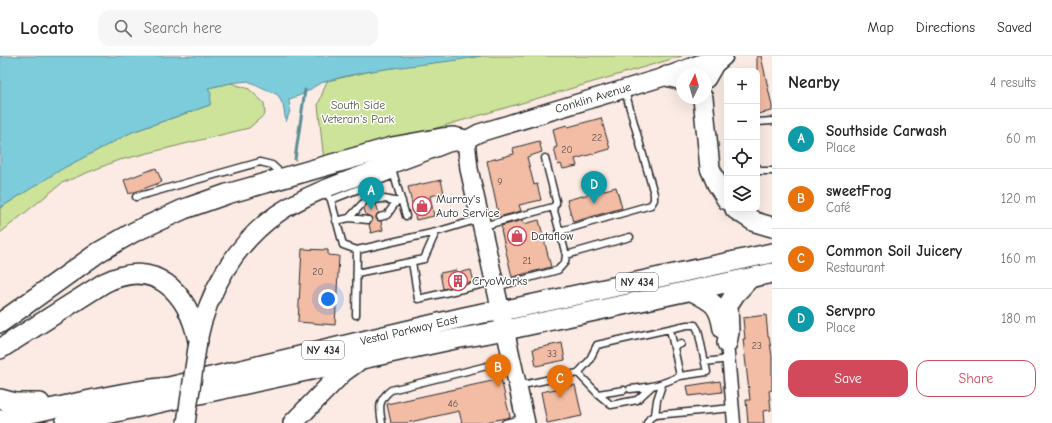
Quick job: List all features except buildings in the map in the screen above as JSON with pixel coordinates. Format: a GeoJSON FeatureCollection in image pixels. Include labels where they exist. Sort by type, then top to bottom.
{"type":"FeatureCollection","features":[{"type":"Feature","properties":{"kind":"main road"},"geometry":{"type":"LineString","coordinates":[[712,68],[722,56]]}},
{"type":"Feature","properties":{"kind":"main road"},"geometry":{"type":"LineString","coordinates":[[702,104],[710,168],[724,195]]}},
{"type":"Feature","properties":{"kind":"main road"},"geometry":{"type":"LineString","coordinates":[[0,323],[86,261],[134,232],[194,205],[286,177],[411,142],[453,137],[466,140]]}},
{"type":"Feature","properties":{"kind":"main road"},"geometry":{"type":"LineString","coordinates":[[739,212],[754,222],[772,228]]}},
{"type":"Feature","properties":{"kind":"main road","name":"Vestal Parkway East"},"geometry":{"type":"LineString","coordinates":[[0,420],[105,397],[169,387],[384,335],[772,253]]}},
{"type":"Feature","properties":{"kind":"main road","name":"Vestal Parkway East"},"geometry":{"type":"LineString","coordinates":[[65,423],[365,358],[506,330],[772,273]]}},
{"type":"Feature","properties":{"kind":"main road"},"geometry":{"type":"LineString","coordinates":[[0,349],[104,283],[116,277],[132,274],[142,274],[156,278],[177,292],[190,314],[198,340]]}},
{"type":"Feature","properties":{"kind":"main road"},"geometry":{"type":"LineString","coordinates":[[728,351],[728,305],[735,294],[749,279]]}},
{"type":"Feature","properties":{"kind":"main road"},"geometry":{"type":"LineString","coordinates":[[692,291],[708,299],[719,310],[728,351]]}},
{"type":"Feature","properties":{"kind":"main road"},"geometry":{"type":"LineString","coordinates":[[293,423],[343,372],[353,364],[365,358]]}},
{"type":"Feature","properties":{"kind":"main road"},"geometry":{"type":"LineString","coordinates":[[0,399],[15,403],[29,404],[105,397]]}},
{"type":"Feature","properties":{"kind":"street","name":"Conklin Avenue"},"geometry":{"type":"LineString","coordinates":[[186,423],[198,340],[206,311],[214,290],[240,249],[260,228],[278,214],[307,196],[328,194],[393,170],[448,143],[466,140],[480,133],[624,89],[674,78],[722,56]]}},
{"type":"Feature","properties":{"kind":"street"},"geometry":{"type":"LineString","coordinates":[[466,140],[469,169],[526,420]]}},
{"type":"Feature","properties":{"kind":"street"},"geometry":{"type":"LineString","coordinates":[[728,351],[734,423]]}},
{"type":"Feature","properties":{"kind":"lane"},"geometry":{"type":"LineString","coordinates":[[560,231],[651,205],[654,200],[654,194],[624,89]]}},
{"type":"Feature","properties":{"kind":"lane"},"geometry":{"type":"LineString","coordinates":[[760,122],[772,122]]}},
{"type":"Feature","properties":{"kind":"lane"},"geometry":{"type":"LineString","coordinates":[[328,194],[343,245],[357,250],[553,207],[556,204],[556,201],[545,158]]}},
{"type":"Feature","properties":{"kind":"lane"},"geometry":{"type":"LineString","coordinates":[[136,197],[260,162],[272,165],[286,177]]}},
{"type":"Feature","properties":{"kind":"lane"},"geometry":{"type":"LineString","coordinates":[[393,170],[399,201],[406,216]]}},
{"type":"Feature","properties":{"kind":"lane"},"geometry":{"type":"LineString","coordinates":[[760,171],[772,171]]}},
{"type":"Feature","properties":{"kind":"lane"},"geometry":{"type":"LineString","coordinates":[[375,200],[382,198],[399,201]]}},
{"type":"Feature","properties":{"kind":"lane"},"geometry":{"type":"LineString","coordinates":[[380,216],[387,214],[399,201]]}},
{"type":"Feature","properties":{"kind":"lane"},"geometry":{"type":"LineString","coordinates":[[349,218],[363,203]]}},
{"type":"Feature","properties":{"kind":"lane"},"geometry":{"type":"LineString","coordinates":[[412,262],[418,299],[495,285],[558,270],[565,262],[566,255],[553,207]]}},
{"type":"Feature","properties":{"kind":"lane"},"geometry":{"type":"LineString","coordinates":[[336,221],[349,218],[368,220]]}},
{"type":"Feature","properties":{"kind":"lane"},"geometry":{"type":"LineString","coordinates":[[357,273],[424,260],[436,232]]}},
{"type":"Feature","properties":{"kind":"lane"},"geometry":{"type":"LineString","coordinates":[[566,255],[630,237]]}},
{"type":"Feature","properties":{"kind":"lane"},"geometry":{"type":"LineString","coordinates":[[356,315],[357,250]]}},
{"type":"Feature","properties":{"kind":"lane"},"geometry":{"type":"LineString","coordinates":[[518,386],[578,373],[589,361],[597,345],[687,325],[695,325],[698,330],[697,341],[700,355],[705,362],[707,372],[680,376],[662,385],[598,394]]}},
{"type":"Feature","properties":{"kind":"lane"},"geometry":{"type":"LineString","coordinates":[[670,329],[680,376]]}},
{"type":"Feature","properties":{"kind":"lane"},"geometry":{"type":"LineString","coordinates":[[674,346],[681,344]]}},
{"type":"Feature","properties":{"kind":"lane"},"geometry":{"type":"LineString","coordinates":[[705,362],[728,351]]}},
{"type":"Feature","properties":{"kind":"lane"},"geometry":{"type":"LineString","coordinates":[[677,360],[684,358]]}},
{"type":"Feature","properties":{"kind":"lane"},"geometry":{"type":"LineString","coordinates":[[382,423],[380,405],[384,395],[391,390],[513,360]]}},
{"type":"Feature","properties":{"kind":"lane"},"geometry":{"type":"LineString","coordinates":[[578,373],[611,405],[637,400],[651,387]]}},
{"type":"Feature","properties":{"kind":"lane"},"geometry":{"type":"LineString","coordinates":[[656,415],[657,400],[662,385]]}},
{"type":"Feature","properties":{"kind":"lane"},"geometry":{"type":"LineString","coordinates":[[647,423],[650,418],[656,415],[733,408]]}},
{"type":"Feature","properties":{"kind":"lane"},"geometry":{"type":"LineString","coordinates":[[505,423],[526,420]]}},
{"type":"Feature","properties":{"kind":"green space","name":"South Side Veteran's Park"},"geometry":{"type":"Polygon","coordinates":[[[481,56],[682,56],[324,161],[318,105],[327,81],[376,70],[481,56]]]}},
{"type":"Feature","properties":{"kind":"green space"},"geometry":{"type":"Polygon","coordinates":[[[231,83],[249,89],[264,103],[265,114],[249,128],[116,161],[62,183],[0,233],[0,208],[61,169],[132,132],[210,105],[208,88],[231,83]]]}},
{"type":"Feature","properties":{"kind":"water"},"geometry":{"type":"Polygon","coordinates":[[[0,56],[481,56],[365,72],[324,82],[297,97],[289,99],[290,111],[286,122],[283,105],[278,95],[248,81],[208,88],[211,94],[210,105],[132,132],[62,169],[0,208],[0,56]]]}},
{"type":"Feature","properties":{"kind":"waterway"},"geometry":{"type":"LineString","coordinates":[[295,159],[305,90]]}},
{"type":"Feature","properties":{"kind":"place","name":"Servpro"},"geometry":{"type":"Point","coordinates":[594,204]}},
{"type":"Feature","properties":{"kind":"place","name":"Murray's Auto Service"},"geometry":{"type":"Point","coordinates":[422,206]}},
{"type":"Feature","properties":{"kind":"place","name":"Southside Carwash"},"geometry":{"type":"Point","coordinates":[371,210]}},
{"type":"Feature","properties":{"kind":"place","name":"Dataflow"},"geometry":{"type":"Point","coordinates":[517,236]}},
{"type":"Feature","properties":{"kind":"place","name":"CryoWorks"},"geometry":{"type":"Point","coordinates":[458,281]}},
{"type":"Feature","properties":{"kind":"place","name":"sweetFrog"},"geometry":{"type":"Point","coordinates":[498,387]}},
{"type":"Feature","properties":{"kind":"place","name":"Common Soil Juicery"},"geometry":{"type":"Point","coordinates":[560,398]}}]}
